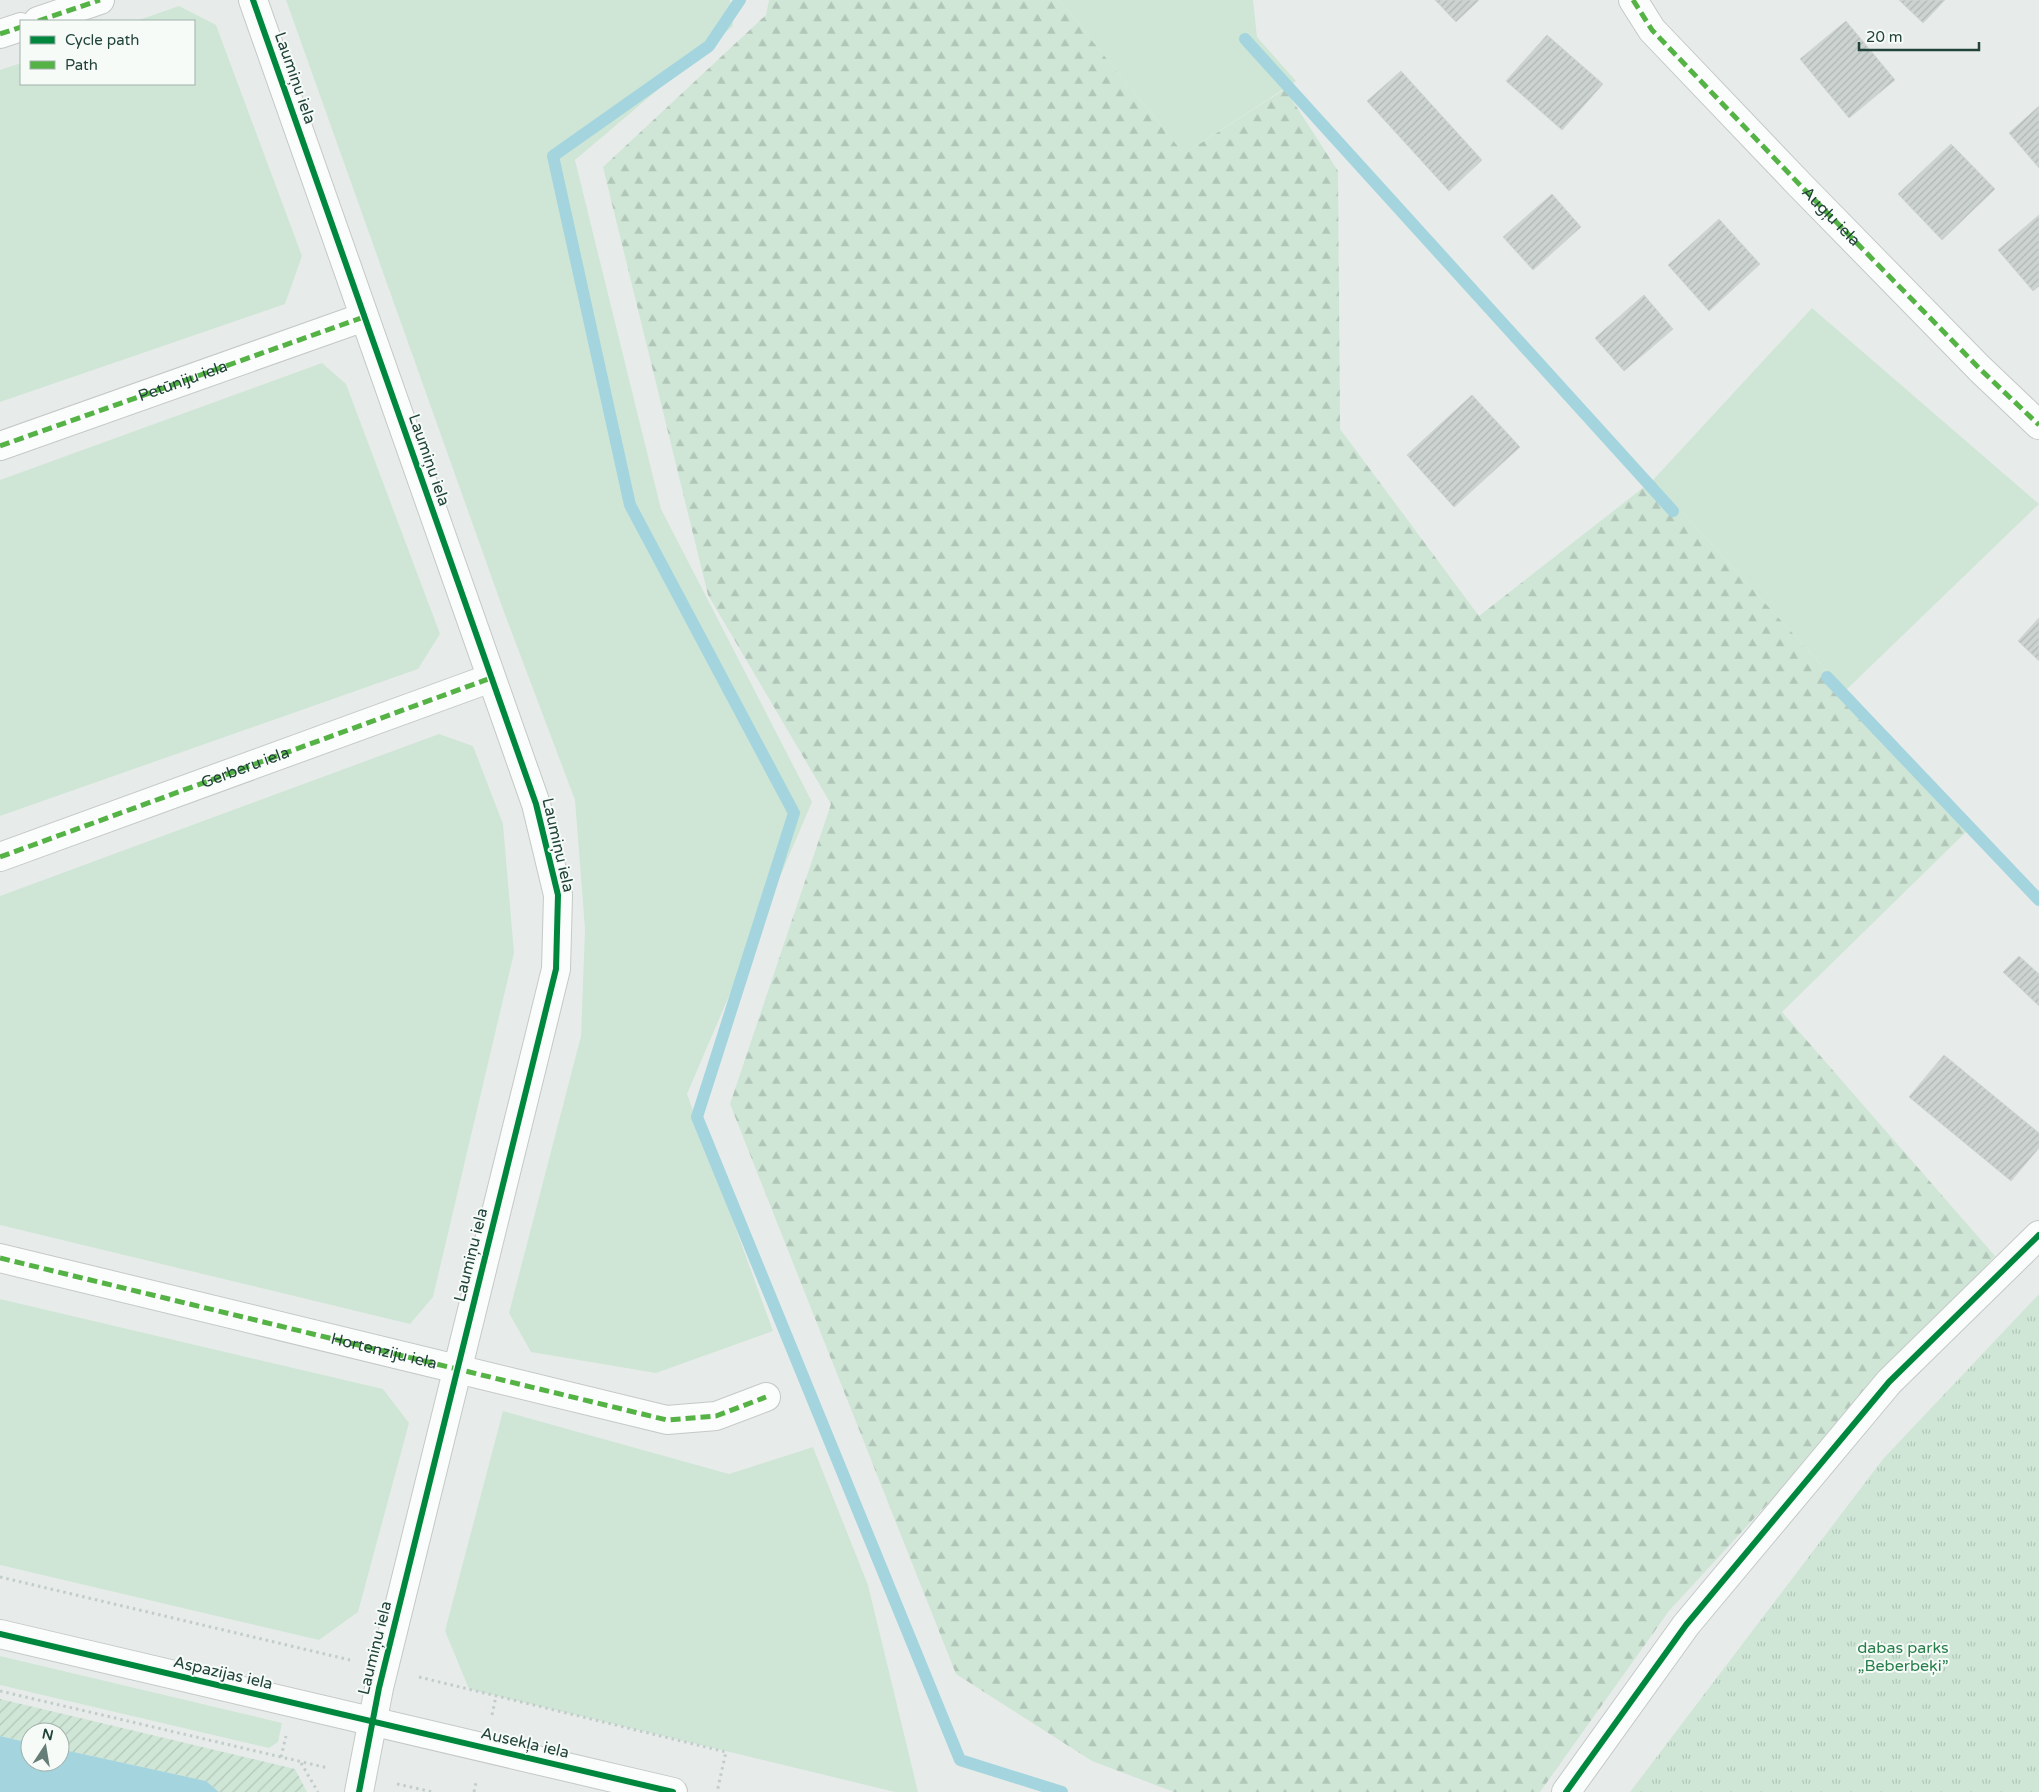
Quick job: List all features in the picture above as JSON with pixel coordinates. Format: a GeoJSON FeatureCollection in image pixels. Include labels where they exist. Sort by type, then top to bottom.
{"type":"FeatureCollection","features":[{"type":"Feature","properties":{"kind":"street"},"geometry":{"type":"LineString","coordinates":[[41,20],[100,0]]}},
{"type":"Feature","properties":{"kind":"street","name":"Laumiņu iela"},"geometry":{"type":"LineString","coordinates":[[253,0],[536,804],[558,895],[556,969],[371,1722]]}},
{"type":"Feature","properties":{"kind":"street","name":"Augļu iela"},"geometry":{"type":"LineString","coordinates":[[1633,0],[1652,30],[1980,370],[2039,425]]}},
{"type":"Feature","properties":{"kind":"street"},"geometry":{"type":"LineString","coordinates":[[0,34],[20,27]]}},
{"type":"Feature","properties":{"kind":"street","name":"Petūniju iela"},"geometry":{"type":"LineString","coordinates":[[0,446],[364,317]]}},
{"type":"Feature","properties":{"kind":"street","name":"Gerberu iela"},"geometry":{"type":"LineString","coordinates":[[0,857],[492,678]]}},
{"type":"Feature","properties":{"kind":"street"},"geometry":{"type":"LineString","coordinates":[[1566,1792],[1686,1625],[1890,1382],[2039,1235]]}},
{"type":"Feature","properties":{"kind":"street","name":"Hortenziju iela"},"geometry":{"type":"LineString","coordinates":[[0,1258],[667,1420],[716,1416],[766,1397]]}},
{"type":"Feature","properties":{"kind":"street","name":"Aspazijas iela"},"geometry":{"type":"LineString","coordinates":[[0,1634],[371,1722]]}},
{"type":"Feature","properties":{"kind":"street"},"geometry":{"type":"LineString","coordinates":[[360,1784],[371,1722]]}},
{"type":"Feature","properties":{"kind":"street","name":"Ausekļa iela"},"geometry":{"type":"LineString","coordinates":[[371,1722],[642,1788],[673,1792]]}},
{"type":"Feature","properties":{"kind":"path"},"geometry":{"type":"LineString","coordinates":[[0,1691],[301,1762],[360,1784],[433,1792]]}},
{"type":"Feature","properties":{"kind":"path"},"geometry":{"type":"LineString","coordinates":[[301,1762],[318,1792]]}},
{"type":"Feature","properties":{"kind":"green space"},"geometry":{"type":"Polygon","coordinates":[[[286,0],[730,0],[733,26],[575,160],[661,509],[812,802],[687,1094],[773,1331],[656,1373],[531,1352],[509,1313],[581,1036],[585,929],[575,800],[504,612],[286,0]]]}},
{"type":"Feature","properties":{"kind":"green space"},"geometry":{"type":"Polygon","coordinates":[[[769,0],[1059,0],[1184,154],[1285,89],[1338,171],[1340,429],[1479,616],[1653,480],[1845,691],[1967,831],[1782,1012],[1995,1256],[1669,1611],[1540,1792],[1174,1792],[1092,1761],[956,1674],[730,1104],[831,804],[708,595],[603,167],[766,15],[769,0]]]}},
{"type":"Feature","properties":{"kind":"green space"},"geometry":{"type":"Polygon","coordinates":[[[1059,0],[1253,0],[1257,37],[1296,81],[1184,154],[1059,0]]]}},
{"type":"Feature","properties":{"kind":"green space"},"geometry":{"type":"Polygon","coordinates":[[[179,6],[216,25],[302,256],[285,304],[0,402],[0,70],[20,63],[20,85],[195,85],[195,20],[139,20],[179,6]]]}},
{"type":"Feature","properties":{"kind":"green space"},"geometry":{"type":"Polygon","coordinates":[[[1812,308],[2039,504],[1845,691],[1653,480],[1812,308]]]}},
{"type":"Feature","properties":{"kind":"green space"},"geometry":{"type":"Polygon","coordinates":[[[322,363],[346,384],[440,634],[418,669],[0,816],[0,480],[322,363]]]}},
{"type":"Feature","properties":{"kind":"green space"},"geometry":{"type":"Polygon","coordinates":[[[439,734],[473,746],[503,824],[514,953],[433,1297],[410,1324],[0,1225],[0,896],[439,734]]]}},
{"type":"Feature","properties":{"kind":"green space","name":"dabas parks „Beberbeķi”"},"geometry":{"type":"Polygon","coordinates":[[[2039,1294],[2039,1792],[1630,1792],[1883,1459],[2039,1294]]]}},
{"type":"Feature","properties":{"kind":"green space"},"geometry":{"type":"Polygon","coordinates":[[[0,1299],[383,1389],[409,1423],[358,1612],[319,1640],[0,1565],[0,1299]]]}},
{"type":"Feature","properties":{"kind":"green space"},"geometry":{"type":"Polygon","coordinates":[[[503,1411],[729,1474],[813,1447],[868,1585],[918,1792],[895,1792],[469,1689],[445,1631],[503,1411]]]}},
{"type":"Feature","properties":{"kind":"green space"},"geometry":{"type":"Polygon","coordinates":[[[0,1656],[282,1723],[278,1742],[269,1748],[0,1685],[0,1656]]]}},
{"type":"Feature","properties":{"kind":"green space"},"geometry":{"type":"Polygon","coordinates":[[[0,1699],[295,1769],[307,1792],[219,1792],[206,1781],[70,1751],[70,1722],[20,1722],[20,1741],[0,1736],[0,1699]]]}},
{"type":"Feature","properties":{"kind":"water"},"geometry":{"type":"Polygon","coordinates":[[[0,1736],[20,1741],[20,1772],[70,1772],[70,1751],[206,1781],[219,1792],[0,1792],[0,1736]]]}},
{"type":"Feature","properties":{"kind":"building"},"geometry":{"type":"Polygon","coordinates":[[[1435,0],[1479,0],[1456,22],[1435,0]]]}},
{"type":"Feature","properties":{"kind":"building"},"geometry":{"type":"Polygon","coordinates":[[[1899,0],[1945,0],[1923,23],[1899,0]]]}},
{"type":"Feature","properties":{"kind":"building"},"geometry":{"type":"Polygon","coordinates":[[[1846,21],[1895,80],[1849,118],[1800,59],[1846,21]]]}},
{"type":"Feature","properties":{"kind":"building"},"geometry":{"type":"Polygon","coordinates":[[[1547,35],[1603,84],[1562,130],[1506,81],[1547,35]]]}},
{"type":"Feature","properties":{"kind":"building"},"geometry":{"type":"Polygon","coordinates":[[[1401,71],[1482,160],[1449,191],[1367,101],[1401,71]]]}},
{"type":"Feature","properties":{"kind":"building"},"geometry":{"type":"Polygon","coordinates":[[[2039,106],[2039,168],[2009,133],[2039,106]]]}},
{"type":"Feature","properties":{"kind":"building"},"geometry":{"type":"Polygon","coordinates":[[[1951,144],[1995,189],[1942,240],[1898,194],[1951,144]]]}},
{"type":"Feature","properties":{"kind":"building"},"geometry":{"type":"Polygon","coordinates":[[[1552,194],[1581,227],[1533,270],[1503,237],[1552,194]]]}},
{"type":"Feature","properties":{"kind":"building"},"geometry":{"type":"Polygon","coordinates":[[[2039,215],[2039,286],[2033,291],[1998,250],[2039,215]]]}},
{"type":"Feature","properties":{"kind":"building"},"geometry":{"type":"Polygon","coordinates":[[[1719,219],[1760,264],[1709,311],[1668,265],[1719,219]]]}},
{"type":"Feature","properties":{"kind":"building"},"geometry":{"type":"Polygon","coordinates":[[[1644,295],[1673,329],[1624,371],[1595,338],[1644,295]]]}},
{"type":"Feature","properties":{"kind":"building"},"geometry":{"type":"Polygon","coordinates":[[[1472,395],[1520,447],[1454,507],[1407,455],[1472,395]]]}},
{"type":"Feature","properties":{"kind":"building"},"geometry":{"type":"Polygon","coordinates":[[[2039,618],[2039,661],[2018,641],[2039,618]]]}},
{"type":"Feature","properties":{"kind":"building"},"geometry":{"type":"Polygon","coordinates":[[[2019,956],[2039,974],[2039,1006],[2003,972],[2019,956]]]}},
{"type":"Feature","properties":{"kind":"building"},"geometry":{"type":"Polygon","coordinates":[[[1944,1055],[2039,1133],[2039,1148],[2011,1181],[1909,1097],[1944,1055]]]}},
{"type":"Feature","properties":{"kind":"waterway"},"geometry":{"type":"LineString","coordinates":[[740,0],[709,46],[553,156],[630,505],[794,813],[697,1117],[960,1760],[1062,1792]]}},
{"type":"Feature","properties":{"kind":"waterway"},"geometry":{"type":"LineString","coordinates":[[1245,39],[1673,511]]}},
{"type":"Feature","properties":{"kind":"waterway"},"geometry":{"type":"LineString","coordinates":[[1827,677],[2039,900]]}},
{"type":"Feature","properties":{"kind":"marked path"},"geometry":{"type":"LineString","coordinates":[[41,20],[100,0]]}},
{"type":"Feature","properties":{"kind":"marked path"},"geometry":{"type":"LineString","coordinates":[[1633,0],[1652,30],[1800,185],[1980,369],[2039,425]]}},
{"type":"Feature","properties":{"kind":"marked path"},"geometry":{"type":"LineString","coordinates":[[0,34],[20,27]]}},
{"type":"Feature","properties":{"kind":"marked path"},"geometry":{"type":"LineString","coordinates":[[0,446],[364,317]]}},
{"type":"Feature","properties":{"kind":"marked path"},"geometry":{"type":"LineString","coordinates":[[0,857],[491,678]]}},
{"type":"Feature","properties":{"kind":"marked path"},"geometry":{"type":"LineString","coordinates":[[0,1258],[667,1420],[716,1416],[766,1397]]}},
{"type":"Feature","properties":{"kind":"cycle path"},"geometry":{"type":"LineString","coordinates":[[253,0],[536,804],[558,895],[556,969],[379,1688],[359,1792]]}},
{"type":"Feature","properties":{"kind":"cycle path"},"geometry":{"type":"LineString","coordinates":[[1566,1792],[1686,1625],[1889,1382],[2039,1235]]}},
{"type":"Feature","properties":{"kind":"cycle path"},"geometry":{"type":"LineString","coordinates":[[0,1634],[673,1792]]}}]}
